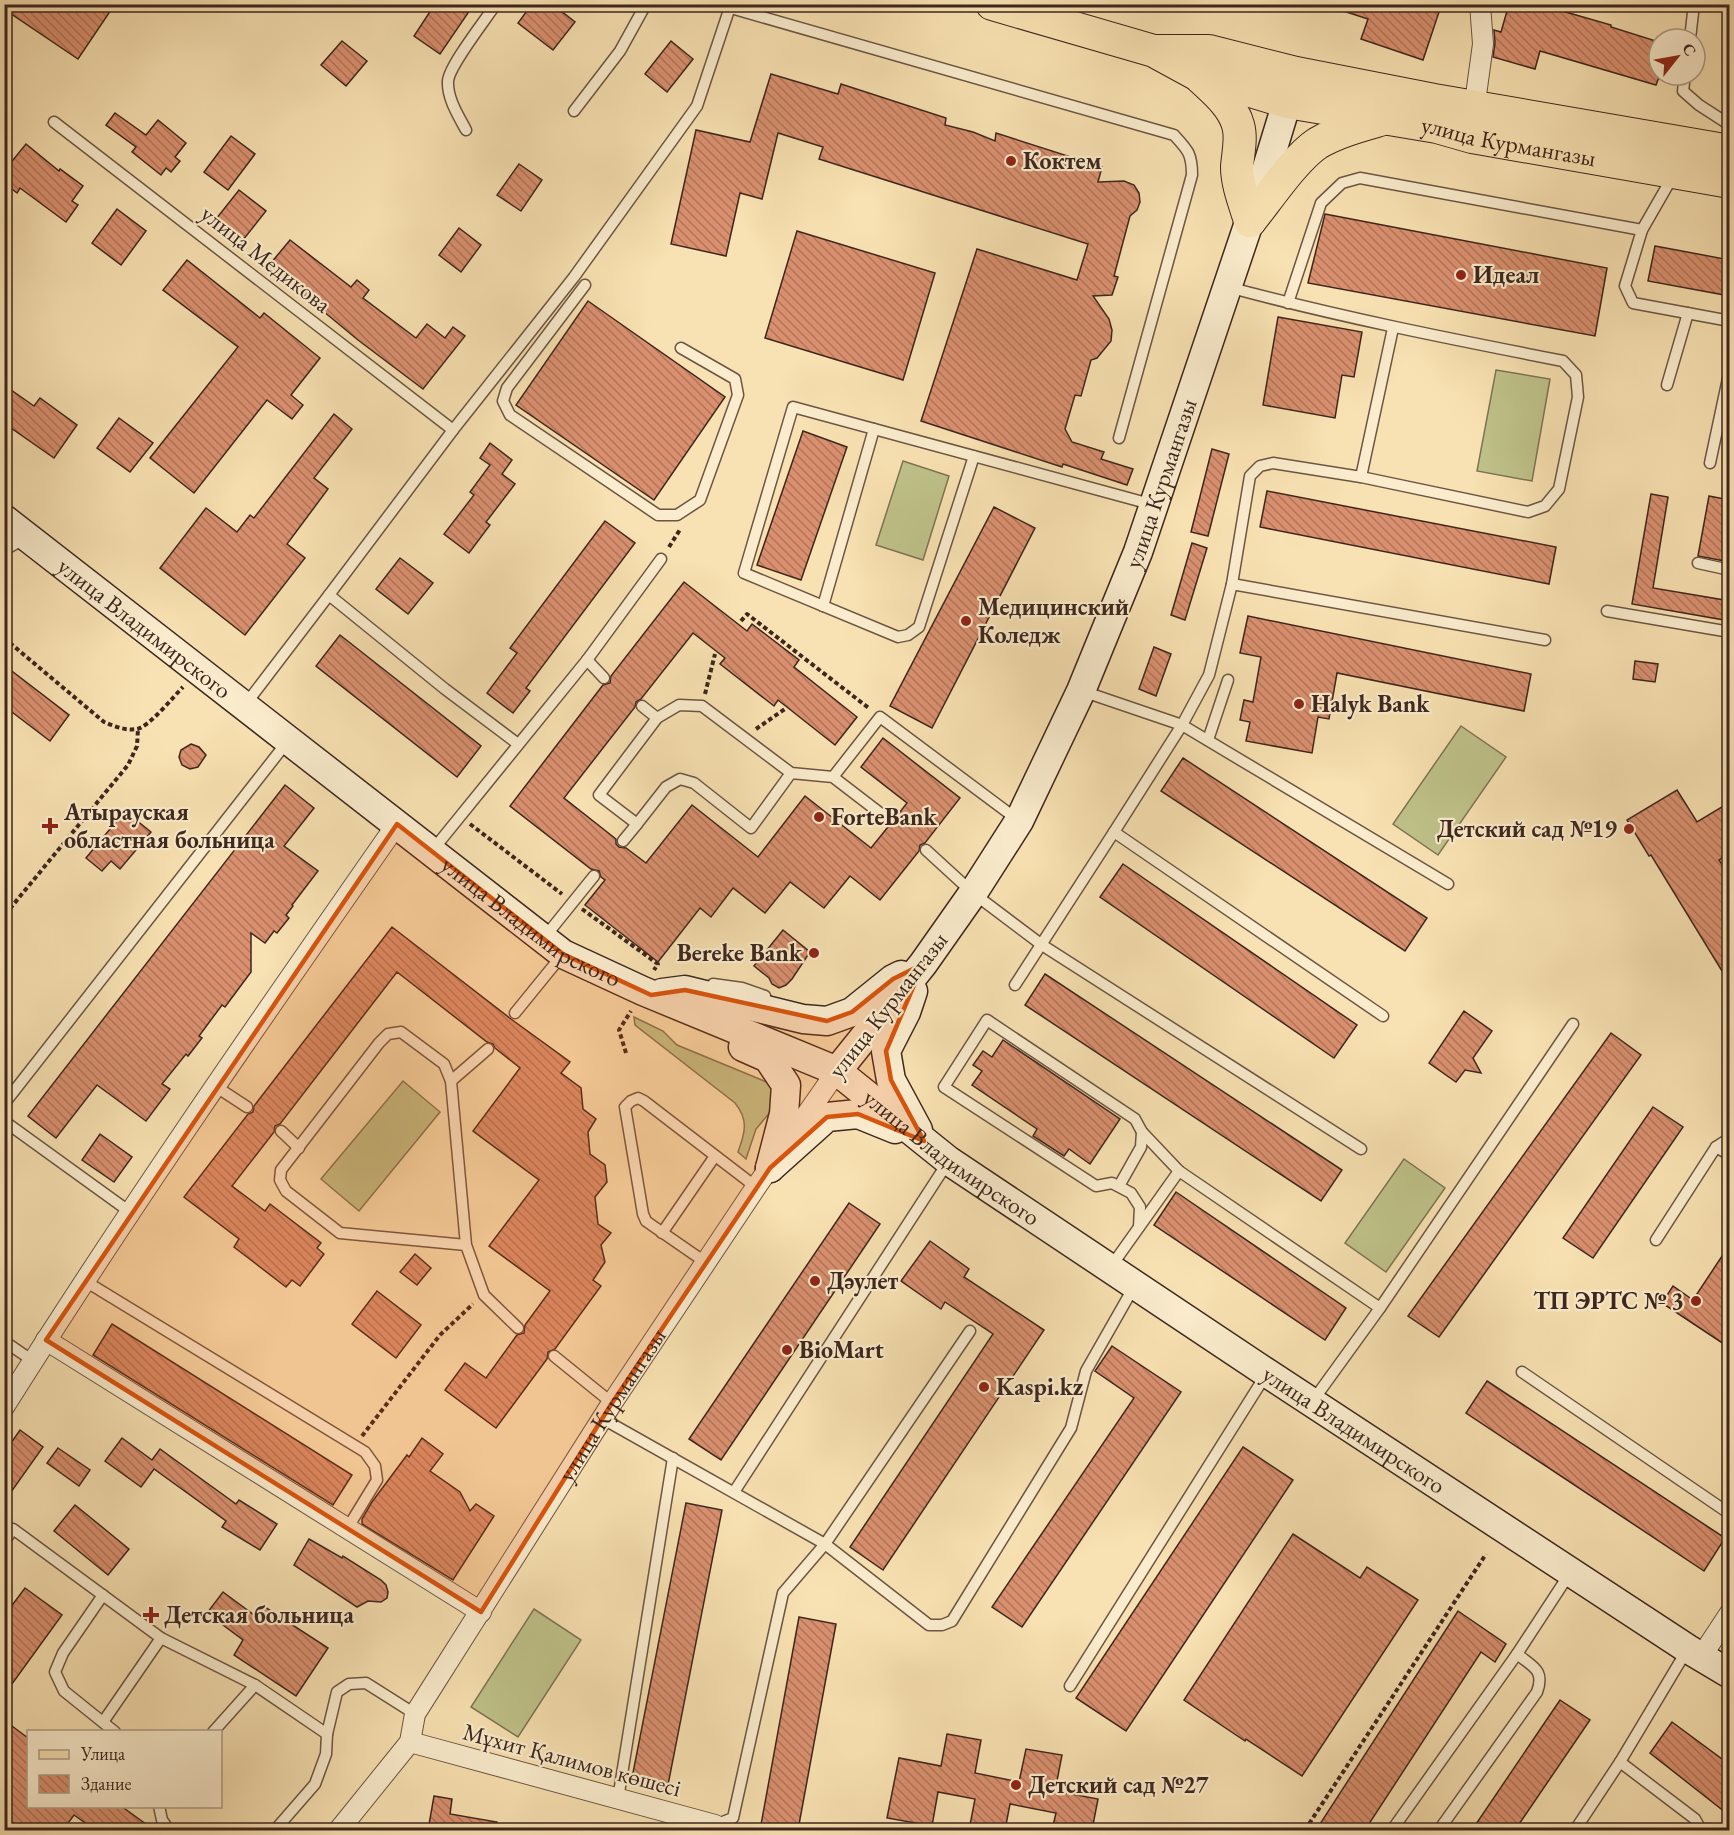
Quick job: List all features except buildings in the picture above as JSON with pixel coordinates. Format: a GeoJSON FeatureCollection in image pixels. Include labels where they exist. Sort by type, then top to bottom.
{"type":"FeatureCollection","features":[{"type":"Feature","properties":{"kind":"main road","name":"улица Курмангазы"},"geometry":{"type":"LineString","coordinates":[[992,4],[1154,51],[1198,75],[1287,102],[1437,127],[1473,122],[1729,139]]}},
{"type":"Feature","properties":{"kind":"main road","name":"улица Курмангазы"},"geometry":{"type":"LineString","coordinates":[[1154,51],[1209,51],[1473,122],[1675,173],[1730,182]]}},
{"type":"Feature","properties":{"kind":"main road"},"geometry":{"type":"LineString","coordinates":[[1198,75],[1220,96],[1238,125],[1237,169],[1250,221]]}},
{"type":"Feature","properties":{"kind":"main road"},"geometry":{"type":"LineString","coordinates":[[1250,221],[1303,155],[1319,142],[1349,129],[1385,118]]}},
{"type":"Feature","properties":{"kind":"street"},"geometry":{"type":"LineString","coordinates":[[1473,122],[1483,44],[1480,4]]}},
{"type":"Feature","properties":{"kind":"street","name":"улица Курмангазы"},"geometry":{"type":"LineString","coordinates":[[339,1830],[410,1742],[415,1714],[607,1411],[705,1262],[837,1071],[923,964],[1019,821],[1081,691],[1138,552],[1250,221],[1296,73]]}},
{"type":"Feature","properties":{"kind":"street","name":"улица Владимирского"},"geometry":{"type":"LineString","coordinates":[[4,519],[16,543],[199,670],[554,946],[642,1001],[837,1071],[949,1161],[1267,1373],[1694,1653],[1730,1674]]}},
{"type":"Feature","properties":{"kind":"street"},"geometry":{"type":"LineString","coordinates":[[4,1407],[130,1212],[397,824]]}},
{"type":"Feature","properties":{"kind":"street"},"geometry":{"type":"LineString","coordinates":[[642,1001],[685,990],[803,1019],[827,1021],[852,1012],[893,979],[923,964]]}},
{"type":"Feature","properties":{"kind":"street"},"geometry":{"type":"LineString","coordinates":[[923,964],[906,1012],[886,1051],[891,1080],[924,1141]]}},
{"type":"Feature","properties":{"kind":"street"},"geometry":{"type":"LineString","coordinates":[[642,1001],[768,1058],[786,1085],[784,1114],[763,1177]]}},
{"type":"Feature","properties":{"kind":"street"},"geometry":{"type":"LineString","coordinates":[[763,1177],[827,1118],[858,1114],[924,1141]]}},
{"type":"Feature","properties":{"kind":"street"},"geometry":{"type":"LineString","coordinates":[[46,1340],[480,1612]]}},
{"type":"Feature","properties":{"kind":"street"},"geometry":{"type":"LineString","coordinates":[[1694,1653],[1730,1613]]}},
{"type":"Feature","properties":{"kind":"street","name":"Мұхит Қалимов көшесі"},"geometry":{"type":"LineString","coordinates":[[410,1742],[715,1828]]}},
{"type":"Feature","properties":{"kind":"lane"},"geometry":{"type":"LineString","coordinates":[[466,130],[452,102],[448,79],[463,51],[496,4]]}},
{"type":"Feature","properties":{"kind":"lane"},"geometry":{"type":"LineString","coordinates":[[574,111],[620,51],[646,4]]}},
{"type":"Feature","properties":{"kind":"lane"},"geometry":{"type":"LineString","coordinates":[[1691,27],[1694,4]]}},
{"type":"Feature","properties":{"kind":"lane"},"geometry":{"type":"LineString","coordinates":[[244,705],[453,430],[574,278],[697,106],[731,6],[1174,135],[1184,145],[1192,158],[1192,175],[1119,438]]}},
{"type":"Feature","properties":{"kind":"lane"},"geometry":{"type":"LineString","coordinates":[[1684,87],[1683,91],[1699,105],[1729,139]]}},
{"type":"Feature","properties":{"kind":"lane","name":"улица Медикова"},"geometry":{"type":"LineString","coordinates":[[54,122],[453,430]]}},
{"type":"Feature","properties":{"kind":"lane"},"geometry":{"type":"LineString","coordinates":[[1675,173],[1642,230],[1625,286],[1633,303],[1730,321]]}},
{"type":"Feature","properties":{"kind":"lane"},"geometry":{"type":"LineString","coordinates":[[1288,303],[1321,203],[1342,183],[1360,178],[1642,230]]}},
{"type":"Feature","properties":{"kind":"lane"},"geometry":{"type":"LineString","coordinates":[[585,285],[507,388],[503,401],[510,415],[658,515],[677,515],[700,500],[738,395],[735,379],[681,348]]}},
{"type":"Feature","properties":{"kind":"lane"},"geometry":{"type":"LineString","coordinates":[[1015,985],[1182,725],[1209,675],[1232,584],[1250,476],[1260,466],[1273,463],[1360,477],[1528,512],[1545,506],[1558,489],[1578,397],[1576,375],[1563,361],[1394,328],[1228,287]]}},
{"type":"Feature","properties":{"kind":"lane"},"geometry":{"type":"LineString","coordinates":[[1666,385],[1688,313]]}},
{"type":"Feature","properties":{"kind":"lane"},"geometry":{"type":"LineString","coordinates":[[1360,477],[1394,328]]}},
{"type":"Feature","properties":{"kind":"lane"},"geometry":{"type":"LineString","coordinates":[[1710,463],[1730,369]]}},
{"type":"Feature","properties":{"kind":"lane"},"geometry":{"type":"LineString","coordinates":[[974,456],[919,627],[908,635],[898,637],[744,573],[793,408],[874,429],[974,456],[1154,505]]}},
{"type":"Feature","properties":{"kind":"lane"},"geometry":{"type":"LineString","coordinates":[[823,606],[874,429]]}},
{"type":"Feature","properties":{"kind":"lane"},"geometry":{"type":"LineString","coordinates":[[432,851],[587,660],[661,559]]}},
{"type":"Feature","properties":{"kind":"lane"},"geometry":{"type":"LineString","coordinates":[[1698,563],[1730,570]]}},
{"type":"Feature","properties":{"kind":"lane"},"geometry":{"type":"LineString","coordinates":[[1232,584],[1545,639]]}},
{"type":"Feature","properties":{"kind":"lane"},"geometry":{"type":"LineString","coordinates":[[329,595],[445,689],[518,744]]}},
{"type":"Feature","properties":{"kind":"lane"},"geometry":{"type":"LineString","coordinates":[[1607,610],[1730,632]]}},
{"type":"Feature","properties":{"kind":"lane"},"geometry":{"type":"LineString","coordinates":[[587,660],[604,678]]}},
{"type":"Feature","properties":{"kind":"lane"},"geometry":{"type":"LineString","coordinates":[[1208,740],[1228,680]]}},
{"type":"Feature","properties":{"kind":"lane"},"geometry":{"type":"LineString","coordinates":[[1081,691],[1182,725],[1448,884]]}},
{"type":"Feature","properties":{"kind":"lane"},"geometry":{"type":"LineString","coordinates":[[637,824],[599,795],[657,718],[679,705],[702,706],[791,773],[833,777],[889,820]]}},
{"type":"Feature","properties":{"kind":"lane"},"geometry":{"type":"LineString","coordinates":[[642,706],[657,718]]}},
{"type":"Feature","properties":{"kind":"lane"},"geometry":{"type":"LineString","coordinates":[[833,777],[880,717],[1019,821]]}},
{"type":"Feature","properties":{"kind":"lane"},"geometry":{"type":"LineString","coordinates":[[4,1104],[289,740]]}},
{"type":"Feature","properties":{"kind":"lane"},"geometry":{"type":"LineString","coordinates":[[623,841],[666,787],[680,779],[694,783],[751,828],[791,773]]}},
{"type":"Feature","properties":{"kind":"lane"},"geometry":{"type":"LineString","coordinates":[[1114,832],[1383,1016]]}},
{"type":"Feature","properties":{"kind":"lane"},"geometry":{"type":"LineString","coordinates":[[926,850],[973,892],[1042,945],[1361,1149]]}},
{"type":"Feature","properties":{"kind":"lane"},"geometry":{"type":"LineString","coordinates":[[515,1014],[594,876]]}},
{"type":"Feature","properties":{"kind":"lane"},"geometry":{"type":"LineString","coordinates":[[1139,1227],[1140,1207],[1131,1193],[1112,1183],[1096,1186],[944,1087],[987,1020],[1135,1119],[1142,1132],[1179,1171],[1380,1308]]}},
{"type":"Feature","properties":{"kind":"lane"},"geometry":{"type":"LineString","coordinates":[[1312,1402],[1380,1308],[1573,1024]]}},
{"type":"Feature","properties":{"kind":"lane"},"geometry":{"type":"LineString","coordinates":[[466,1245],[340,1233],[286,1191],[280,1180],[281,1170],[388,1034],[401,1032],[444,1064],[451,1081],[466,1245],[484,1295],[518,1328]]}},
{"type":"Feature","properties":{"kind":"lane"},"geometry":{"type":"LineString","coordinates":[[451,1081],[488,1049]]}},
{"type":"Feature","properties":{"kind":"lane"},"geometry":{"type":"LineString","coordinates":[[215,1086],[247,1107]]}},
{"type":"Feature","properties":{"kind":"lane"},"geometry":{"type":"LineString","coordinates":[[705,1262],[646,1221],[625,1107],[638,1098],[644,1101],[715,1156],[763,1177]]}},
{"type":"Feature","properties":{"kind":"lane"},"geometry":{"type":"LineString","coordinates":[[4,1121],[130,1212]]}},
{"type":"Feature","properties":{"kind":"lane"},"geometry":{"type":"LineString","coordinates":[[281,1131],[299,1148]]}},
{"type":"Feature","properties":{"kind":"lane"},"geometry":{"type":"LineString","coordinates":[[1119,1186],[1141,1148],[1142,1132]]}},
{"type":"Feature","properties":{"kind":"lane"},"geometry":{"type":"LineString","coordinates":[[1656,1240],[1716,1147],[1730,1138]]}},
{"type":"Feature","properties":{"kind":"lane"},"geometry":{"type":"LineString","coordinates":[[1716,1147],[1730,1155]]}},
{"type":"Feature","properties":{"kind":"lane"},"geometry":{"type":"LineString","coordinates":[[662,1233],[715,1156]]}},
{"type":"Feature","properties":{"kind":"lane"},"geometry":{"type":"LineString","coordinates":[[735,1492],[949,1161]]}},
{"type":"Feature","properties":{"kind":"lane"},"geometry":{"type":"LineString","coordinates":[[1110,1268],[1179,1171]]}},
{"type":"Feature","properties":{"kind":"lane"},"geometry":{"type":"LineString","coordinates":[[85,1281],[365,1452],[375,1466],[376,1480],[347,1529]]}},
{"type":"Feature","properties":{"kind":"lane"},"geometry":{"type":"LineString","coordinates":[[554,1356],[607,1411],[673,1458],[825,1544],[929,1624],[942,1625],[952,1621],[1071,1428],[1086,1371],[1135,1285]]}},
{"type":"Feature","properties":{"kind":"lane"},"geometry":{"type":"LineString","coordinates":[[715,1828],[733,1818],[783,1593],[825,1544],[970,1331]]}},
{"type":"Feature","properties":{"kind":"lane"},"geometry":{"type":"LineString","coordinates":[[4,1341],[33,1361]]}},
{"type":"Feature","properties":{"kind":"lane"},"geometry":{"type":"LineString","coordinates":[[1522,1372],[1730,1514]]}},
{"type":"Feature","properties":{"kind":"lane"},"geometry":{"type":"LineString","coordinates":[[1070,1686],[1267,1373]]}},
{"type":"Feature","properties":{"kind":"lane"},"geometry":{"type":"LineString","coordinates":[[618,1799],[673,1458]]}},
{"type":"Feature","properties":{"kind":"lane"},"geometry":{"type":"LineString","coordinates":[[4,1542],[9,1526],[161,1638],[255,1685],[327,1734]]}},
{"type":"Feature","properties":{"kind":"lane"},"geometry":{"type":"LineString","coordinates":[[1392,1830],[1517,1654],[1571,1572]]}},
{"type":"Feature","properties":{"kind":"lane"},"geometry":{"type":"LineString","coordinates":[[104,1596],[63,1653],[55,1672],[64,1691],[115,1730]]}},
{"type":"Feature","properties":{"kind":"lane"},"geometry":{"type":"LineString","coordinates":[[103,1722],[161,1638]]}},
{"type":"Feature","properties":{"kind":"lane"},"geometry":{"type":"LineString","coordinates":[[1575,1830],[1694,1653]]}},
{"type":"Feature","properties":{"kind":"lane"},"geometry":{"type":"LineString","coordinates":[[1439,1830],[1537,1692],[1541,1681],[1536,1669],[1517,1654]]}},
{"type":"Feature","properties":{"kind":"lane"},"geometry":{"type":"LineString","coordinates":[[275,1830],[315,1784],[326,1754],[327,1734],[337,1692],[349,1684],[366,1683],[415,1714]]}},
{"type":"Feature","properties":{"kind":"lane"},"geometry":{"type":"LineString","coordinates":[[214,1730],[255,1685]]}},
{"type":"Feature","properties":{"kind":"lane"},"geometry":{"type":"LineString","coordinates":[[1620,1762],[1695,1819],[1701,1830]]}},
{"type":"Feature","properties":{"kind":"lane"},"geometry":{"type":"LineString","coordinates":[[159,1808],[162,1820],[169,1830]]}},
{"type":"Feature","properties":{"kind":"path"},"geometry":{"type":"LineString","coordinates":[[741,621],[747,614],[880,717]]}},
{"type":"Feature","properties":{"kind":"path"},"geometry":{"type":"LineString","coordinates":[[4,638],[104,722],[119,729],[138,729],[148,722],[199,670]]}},
{"type":"Feature","properties":{"kind":"path"},"geometry":{"type":"LineString","coordinates":[[702,706],[715,654]]}},
{"type":"Feature","properties":{"kind":"path"},"geometry":{"type":"LineString","coordinates":[[743,737],[785,708]]}},
{"type":"Feature","properties":{"kind":"path"},"geometry":{"type":"LineString","coordinates":[[4,913],[128,765],[136,746],[138,729]]}},
{"type":"Feature","properties":{"kind":"path"},"geometry":{"type":"LineString","coordinates":[[626,1053],[619,1030],[642,1001]]}},
{"type":"Feature","properties":{"kind":"path"},"geometry":{"type":"LineString","coordinates":[[354,1446],[440,1335],[484,1295]]}},
{"type":"Feature","properties":{"kind":"path"},"geometry":{"type":"LineString","coordinates":[[1305,1830],[1486,1554]]}},
{"type":"Feature","properties":{"kind":"highlighted area"},"geometry":{"type":"Polygon","coordinates":[[[397,824],[563,954],[651,995],[685,990],[827,1021],[852,1012],[893,979],[923,964],[886,1051],[891,1080],[924,1141],[858,1114],[827,1117],[770,1168],[612,1403],[481,1612],[46,1340],[397,824]]]}},
{"type":"Feature","properties":{"kind":"green space"},"geometry":{"type":"Polygon","coordinates":[[[1496,370],[1550,379],[1532,481],[1477,471],[1496,370]]]}},
{"type":"Feature","properties":{"kind":"green space"},"geometry":{"type":"Polygon","coordinates":[[[903,461],[949,476],[923,560],[876,545],[903,461]]]}},
{"type":"Feature","properties":{"kind":"green space"},"geometry":{"type":"Polygon","coordinates":[[[1461,726],[1506,757],[1438,855],[1393,824],[1461,726]]]}},
{"type":"Feature","properties":{"kind":"green space"},"geometry":{"type":"Polygon","coordinates":[[[634,1017],[663,1031],[677,1045],[769,1083],[775,1090],[772,1110],[756,1129],[746,1159],[738,1152],[744,1121],[735,1103],[635,1025],[634,1017]]]}},
{"type":"Feature","properties":{"kind":"green space"},"geometry":{"type":"Polygon","coordinates":[[[403,1081],[440,1112],[359,1211],[321,1179],[403,1081]]]}},
{"type":"Feature","properties":{"kind":"green space"},"geometry":{"type":"Polygon","coordinates":[[[1404,1159],[1445,1188],[1386,1272],[1345,1243],[1404,1159]]]}},
{"type":"Feature","properties":{"kind":"green space"},"geometry":{"type":"Polygon","coordinates":[[[534,1609],[581,1640],[518,1737],[471,1707],[534,1609]]]}},
{"type":"Feature","properties":{"kind":"place","name":"Коктем"},"geometry":{"type":"Point","coordinates":[1011,161]}},
{"type":"Feature","properties":{"kind":"place","name":"Идеал"},"geometry":{"type":"Point","coordinates":[1461,275]}},
{"type":"Feature","properties":{"kind":"place","name":"Медицинский Коледж"},"geometry":{"type":"Point","coordinates":[966,621]}},
{"type":"Feature","properties":{"kind":"place","name":"Halyk Bank"},"geometry":{"type":"Point","coordinates":[1299,704]}},
{"type":"Feature","properties":{"kind":"place","name":"ForteBank"},"geometry":{"type":"Point","coordinates":[819,817]}},
{"type":"Feature","properties":{"kind":"place","name":"Атырауская областная больница"},"geometry":{"type":"Point","coordinates":[50,826]}},
{"type":"Feature","properties":{"kind":"place","name":"Детский сад №19"},"geometry":{"type":"Point","coordinates":[1629,829]}},
{"type":"Feature","properties":{"kind":"place","name":"Bereke Bank"},"geometry":{"type":"Point","coordinates":[814,953]}},
{"type":"Feature","properties":{"kind":"place","name":"Дәулет"},"geometry":{"type":"Point","coordinates":[815,1281]}},
{"type":"Feature","properties":{"kind":"place","name":"ТП ЭРТС № 3"},"geometry":{"type":"Point","coordinates":[1696,1301]}},
{"type":"Feature","properties":{"kind":"place","name":"BioMart"},"geometry":{"type":"Point","coordinates":[787,1350]}},
{"type":"Feature","properties":{"kind":"place","name":"Kaspi.kz"},"geometry":{"type":"Point","coordinates":[984,1387]}},
{"type":"Feature","properties":{"kind":"place","name":"Детская больница"},"geometry":{"type":"Point","coordinates":[151,1615]}},
{"type":"Feature","properties":{"kind":"place","name":"Детский сад №27"},"geometry":{"type":"Point","coordinates":[1016,1785]}}]}
